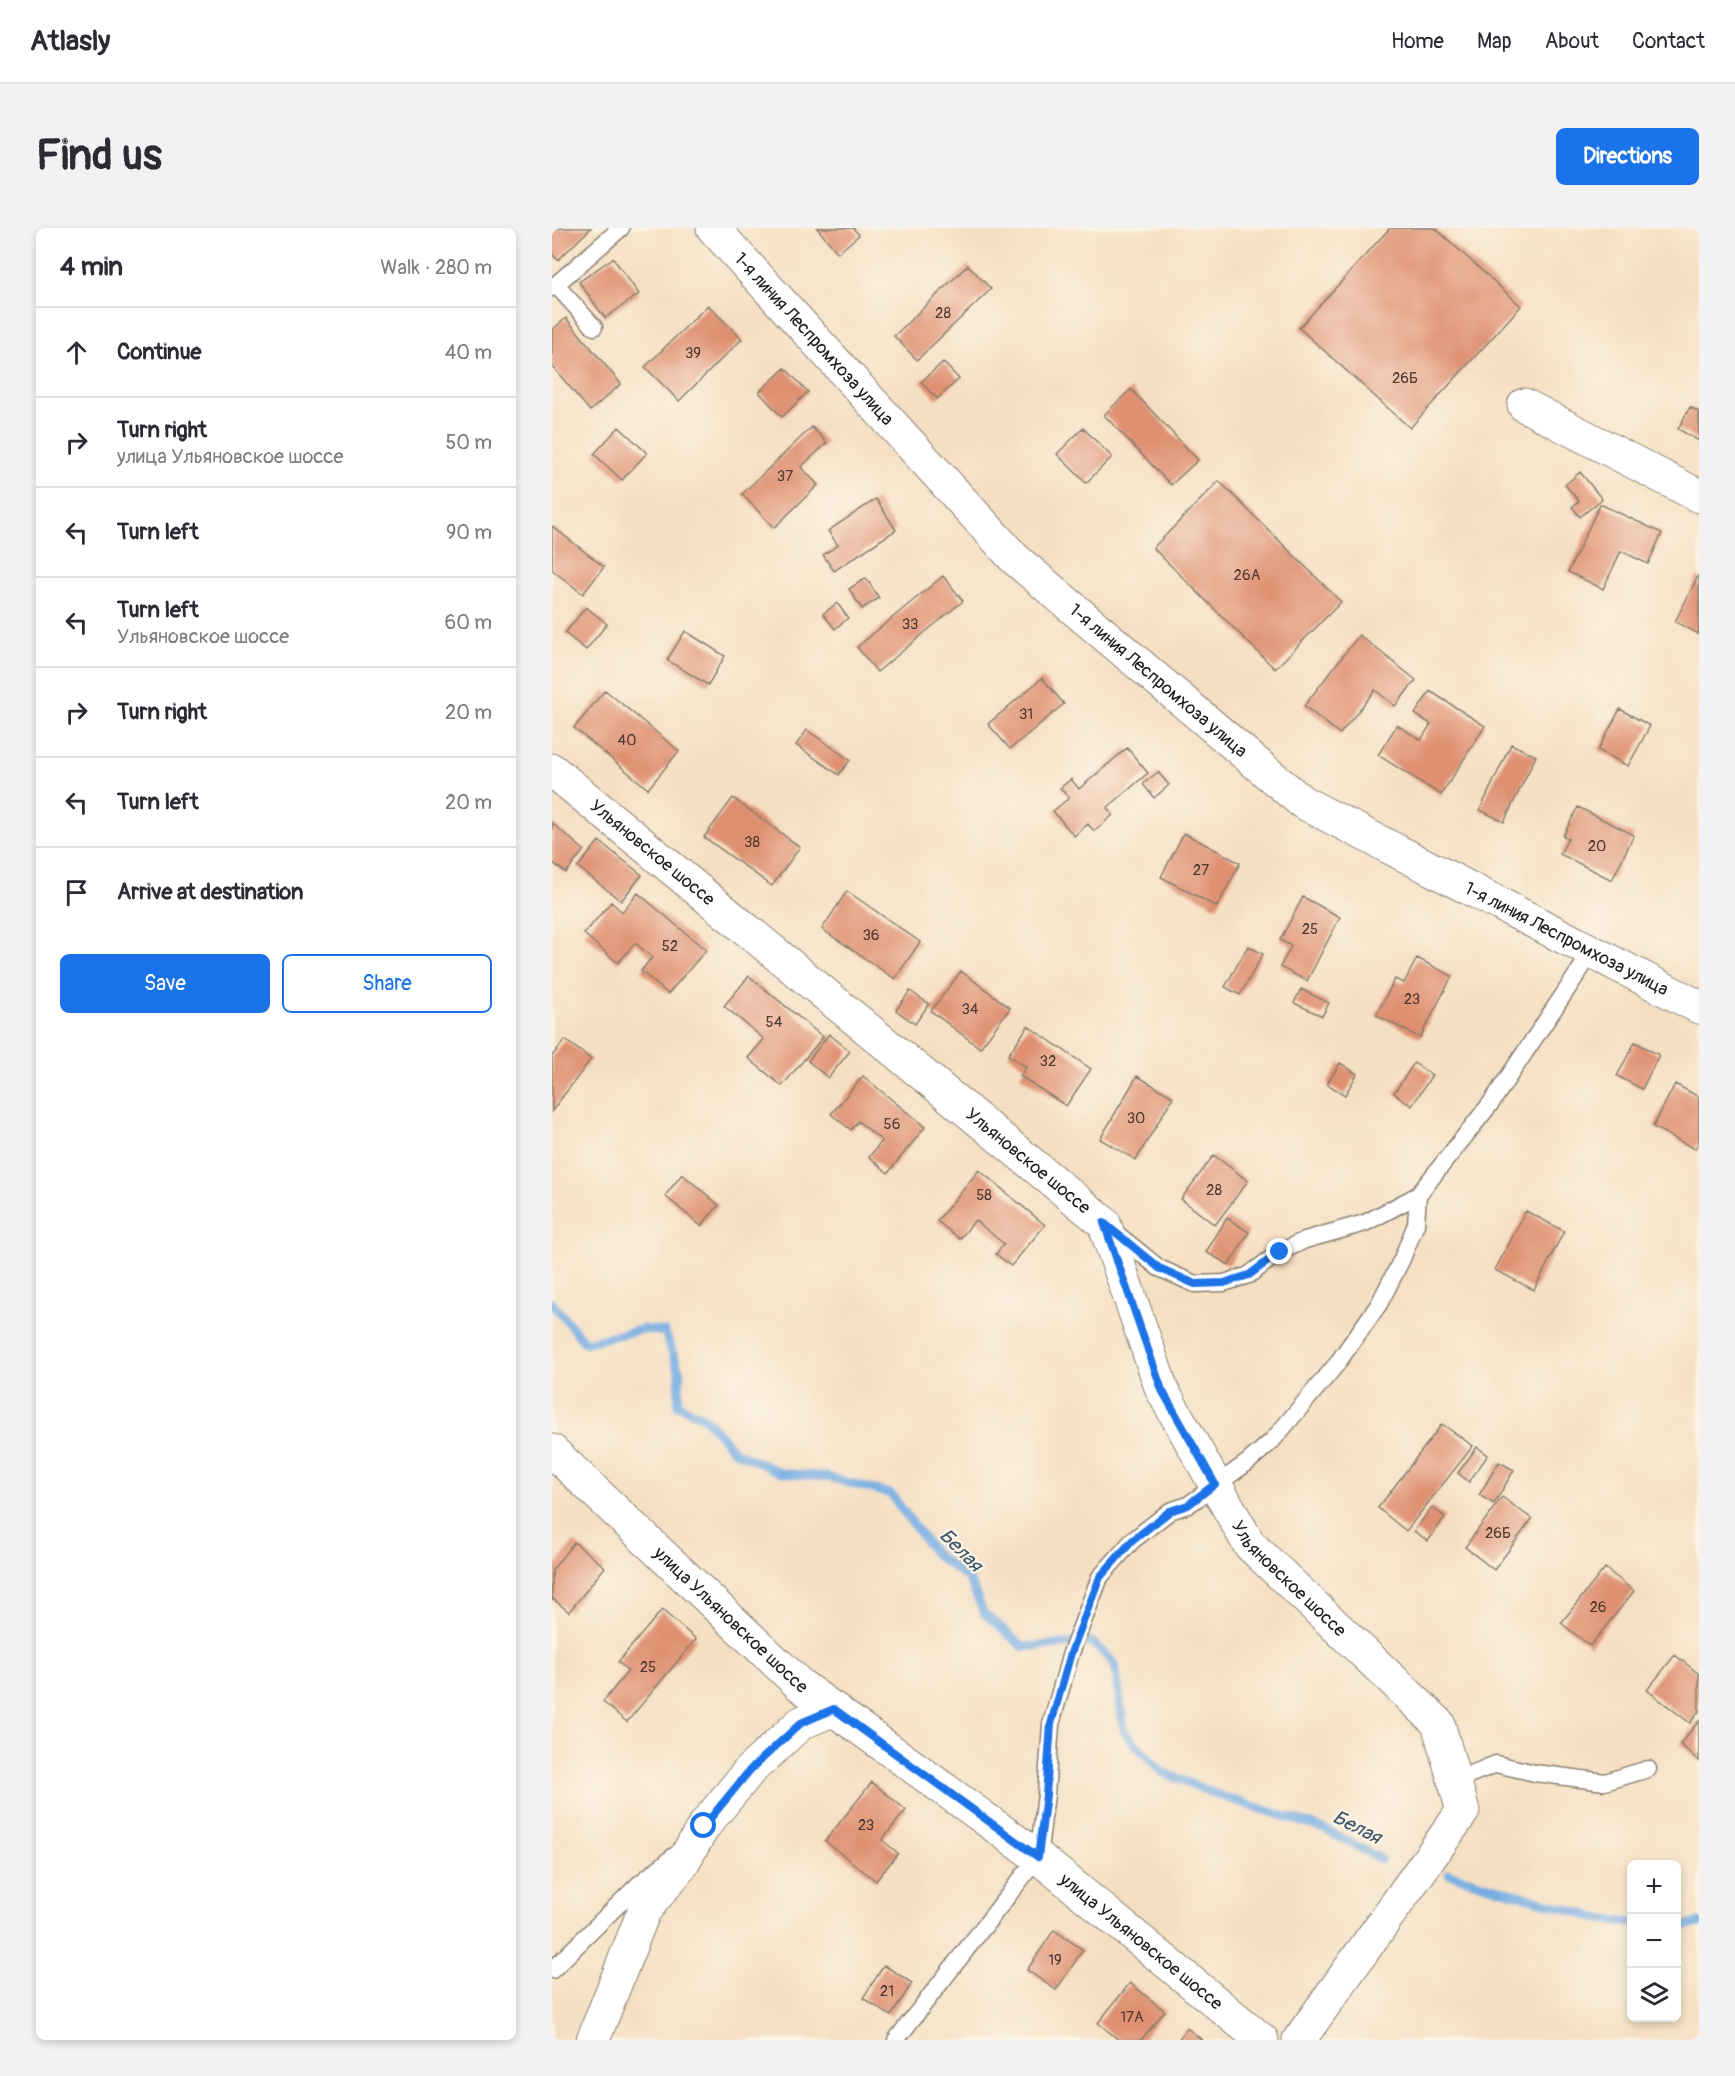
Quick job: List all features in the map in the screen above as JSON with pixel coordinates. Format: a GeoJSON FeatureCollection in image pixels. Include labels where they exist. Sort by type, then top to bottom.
{"type":"FeatureCollection","features":[{"type":"Feature","properties":{"kind":"street","name":"1-я линия Леспромхоза улица"},"geometry":{"type":"LineString","coordinates":[[713,228],[1015,559],[1302,802],[1699,1007]]}},
{"type":"Feature","properties":{"kind":"street"},"geometry":{"type":"LineString","coordinates":[[1524,405],[1699,496]]}},
{"type":"Feature","properties":{"kind":"street","name":"Ульяновское шоссе"},"geometry":{"type":"LineString","coordinates":[[552,770],[1104,1223],[1162,1390],[1249,1544],[1438,1723],[1463,1810],[1299,2040]]}},
{"type":"Feature","properties":{"kind":"street","name":"улица Ульяновское шоссе"},"geometry":{"type":"LineString","coordinates":[[552,1451],[800,1685],[1038,1857],[1262,2040]]}},
{"type":"Feature","properties":{"kind":"street"},"geometry":{"type":"LineString","coordinates":[[593,2040],[644,1911],[680,1867],[704,1826],[750,1770],[801,1723],[834,1709]]}},
{"type":"Feature","properties":{"kind":"lane"},"geometry":{"type":"LineString","coordinates":[[594,327],[554,286],[621,228]]}},
{"type":"Feature","properties":{"kind":"lane"},"geometry":{"type":"LineString","coordinates":[[1104,1223],[1159,1268],[1195,1284],[1224,1283],[1249,1275],[1280,1252],[1305,1239],[1365,1223],[1418,1195],[1491,1103],[1592,952]]}},
{"type":"Feature","properties":{"kind":"lane"},"geometry":{"type":"LineString","coordinates":[[896,2040],[1038,1857],[1046,1795],[1051,1724],[1071,1653],[1100,1577],[1132,1541],[1170,1511],[1188,1505],[1248,1462],[1272,1441],[1336,1365],[1379,1304],[1402,1259],[1416,1224],[1418,1195]]}},
{"type":"Feature","properties":{"kind":"lane"},"geometry":{"type":"LineString","coordinates":[[1454,1781],[1496,1764],[1535,1773],[1605,1782],[1647,1770]]}},
{"type":"Feature","properties":{"kind":"lane"},"geometry":{"type":"LineString","coordinates":[[552,1970],[638,1885],[698,1836]]}},
{"type":"Feature","properties":{"kind":"building"},"geometry":{"type":"Polygon","coordinates":[[[552,228],[591,228],[558,260],[552,254],[552,228]]]}},
{"type":"Feature","properties":{"kind":"building"},"geometry":{"type":"Polygon","coordinates":[[[817,228],[853,228],[859,235],[838,253],[817,228]]]}},
{"type":"Feature","properties":{"kind":"building"},"geometry":{"type":"Polygon","coordinates":[[[1390,228],[1435,228],[1521,306],[1410,428],[1299,328],[1390,228]]]}},
{"type":"Feature","properties":{"kind":"building"},"geometry":{"type":"Polygon","coordinates":[[[613,258],[639,294],[605,318],[579,282],[613,258]]]}},
{"type":"Feature","properties":{"kind":"building"},"geometry":{"type":"Polygon","coordinates":[[[968,265],[991,289],[917,360],[894,336],[968,265]]]}},
{"type":"Feature","properties":{"kind":"building"},"geometry":{"type":"Polygon","coordinates":[[[708,305],[742,339],[679,401],[645,367],[708,305]]]}},
{"type":"Feature","properties":{"kind":"building"},"geometry":{"type":"Polygon","coordinates":[[[566,318],[621,384],[590,411],[552,366],[552,330],[566,318]]]}},
{"type":"Feature","properties":{"kind":"building"},"geometry":{"type":"Polygon","coordinates":[[[943,362],[959,379],[937,399],[921,382],[943,362]]]}},
{"type":"Feature","properties":{"kind":"building"},"geometry":{"type":"Polygon","coordinates":[[[785,368],[808,392],[782,417],[759,392],[785,368]]]}},
{"type":"Feature","properties":{"kind":"building"},"geometry":{"type":"Polygon","coordinates":[[[1131,389],[1198,460],[1171,485],[1104,415],[1131,389]]]}},
{"type":"Feature","properties":{"kind":"building"},"geometry":{"type":"Polygon","coordinates":[[[1690,407],[1699,412],[1699,441],[1678,429],[1690,407]]]}},
{"type":"Feature","properties":{"kind":"building"},"geometry":{"type":"Polygon","coordinates":[[[619,427],[647,453],[622,480],[594,454],[619,427]]]}},
{"type":"Feature","properties":{"kind":"building"},"geometry":{"type":"Polygon","coordinates":[[[812,427],[827,443],[801,467],[818,485],[774,528],[742,494],[812,427]]]}},
{"type":"Feature","properties":{"kind":"building"},"geometry":{"type":"Polygon","coordinates":[[[1083,428],[1112,457],[1086,483],[1057,454],[1083,428]]]}},
{"type":"Feature","properties":{"kind":"building"},"geometry":{"type":"Polygon","coordinates":[[[1580,472],[1602,499],[1580,517],[1572,507],[1579,501],[1565,485],[1580,472]]]}},
{"type":"Feature","properties":{"kind":"building"},"geometry":{"type":"Polygon","coordinates":[[[1219,481],[1341,602],[1275,669],[1153,548],[1219,481]]]}},
{"type":"Feature","properties":{"kind":"building"},"geometry":{"type":"Polygon","coordinates":[[[876,499],[896,530],[834,571],[823,555],[838,545],[828,531],[876,499]]]}},
{"type":"Feature","properties":{"kind":"building"},"geometry":{"type":"Polygon","coordinates":[[[1600,504],[1662,533],[1648,564],[1621,551],[1603,589],[1568,572],[1600,504]]]}},
{"type":"Feature","properties":{"kind":"building"},"geometry":{"type":"Polygon","coordinates":[[[552,526],[604,567],[583,594],[552,570],[552,526]]]}},
{"type":"Feature","properties":{"kind":"building"},"geometry":{"type":"Polygon","coordinates":[[[1699,574],[1699,634],[1675,622],[1699,574]]]}},
{"type":"Feature","properties":{"kind":"building"},"geometry":{"type":"Polygon","coordinates":[[[943,576],[963,601],[877,672],[857,647],[943,576]]]}},
{"type":"Feature","properties":{"kind":"building"},"geometry":{"type":"Polygon","coordinates":[[[866,578],[879,598],[862,609],[849,589],[866,578]]]}},
{"type":"Feature","properties":{"kind":"building"},"geometry":{"type":"Polygon","coordinates":[[[837,603],[848,618],[835,629],[823,614],[837,603]]]}},
{"type":"Feature","properties":{"kind":"building"},"geometry":{"type":"Polygon","coordinates":[[[586,607],[607,624],[586,650],[565,633],[586,607]]]}},
{"type":"Feature","properties":{"kind":"building"},"geometry":{"type":"Polygon","coordinates":[[[685,631],[725,656],[708,685],[667,660],[685,631]]]}},
{"type":"Feature","properties":{"kind":"building"},"geometry":{"type":"Polygon","coordinates":[[[1359,635],[1416,680],[1395,706],[1375,690],[1340,734],[1304,706],[1359,635]]]}},
{"type":"Feature","properties":{"kind":"building"},"geometry":{"type":"Polygon","coordinates":[[[1042,678],[1064,704],[1010,749],[988,724],[1042,678]]]}},
{"type":"Feature","properties":{"kind":"building"},"geometry":{"type":"Polygon","coordinates":[[[605,690],[679,751],[648,789],[574,728],[605,690]]]}},
{"type":"Feature","properties":{"kind":"building"},"geometry":{"type":"Polygon","coordinates":[[[1430,691],[1485,726],[1441,795],[1378,755],[1397,725],[1421,740],[1431,724],[1415,714],[1430,691]]]}},
{"type":"Feature","properties":{"kind":"building"},"geometry":{"type":"Polygon","coordinates":[[[1620,709],[1650,726],[1628,766],[1598,750],[1620,709]]]}},
{"type":"Feature","properties":{"kind":"building"},"geometry":{"type":"Polygon","coordinates":[[[807,730],[850,760],[839,775],[796,745],[807,730]]]}},
{"type":"Feature","properties":{"kind":"building"},"geometry":{"type":"Polygon","coordinates":[[[1511,744],[1536,756],[1504,822],[1480,810],[1511,744]]]}},
{"type":"Feature","properties":{"kind":"building"},"geometry":{"type":"Polygon","coordinates":[[[1127,748],[1148,773],[1107,808],[1113,815],[1094,831],[1088,824],[1074,836],[1053,811],[1069,798],[1060,788],[1071,779],[1079,789],[1127,748]]]}},
{"type":"Feature","properties":{"kind":"building"},"geometry":{"type":"Polygon","coordinates":[[[1158,772],[1169,785],[1154,798],[1143,784],[1158,772]]]}},
{"type":"Feature","properties":{"kind":"building"},"geometry":{"type":"Polygon","coordinates":[[[733,798],[800,847],[772,886],[704,837],[733,798]]]}},
{"type":"Feature","properties":{"kind":"building"},"geometry":{"type":"Polygon","coordinates":[[[1578,807],[1634,835],[1612,880],[1560,854],[1568,839],[1563,836],[1578,807]]]}},
{"type":"Feature","properties":{"kind":"building"},"geometry":{"type":"Polygon","coordinates":[[[552,823],[584,850],[566,873],[552,862],[552,823]]]}},
{"type":"Feature","properties":{"kind":"building"},"geometry":{"type":"Polygon","coordinates":[[[1184,833],[1240,863],[1217,907],[1161,877],[1184,833]]]}},
{"type":"Feature","properties":{"kind":"building"},"geometry":{"type":"Polygon","coordinates":[[[599,841],[642,875],[621,901],[578,867],[599,841]]]}},
{"type":"Feature","properties":{"kind":"building"},"geometry":{"type":"Polygon","coordinates":[[[847,891],[920,942],[895,979],[822,929],[847,891]]]}},
{"type":"Feature","properties":{"kind":"building"},"geometry":{"type":"Polygon","coordinates":[[[638,893],[706,950],[668,994],[641,971],[652,957],[635,943],[618,963],[584,934],[611,902],[622,912],[638,893]]]}},
{"type":"Feature","properties":{"kind":"building"},"geometry":{"type":"Polygon","coordinates":[[[1303,897],[1340,917],[1307,981],[1280,967],[1291,946],[1280,940],[1303,897]]]}},
{"type":"Feature","properties":{"kind":"building"},"geometry":{"type":"Polygon","coordinates":[[[1248,946],[1263,954],[1240,995],[1225,987],[1248,946]]]}},
{"type":"Feature","properties":{"kind":"building"},"geometry":{"type":"Polygon","coordinates":[[[1417,958],[1452,976],[1420,1038],[1376,1015],[1395,979],[1404,983],[1417,958]]]}},
{"type":"Feature","properties":{"kind":"building"},"geometry":{"type":"Polygon","coordinates":[[[961,971],[1010,1008],[980,1048],[931,1011],[961,971]]]}},
{"type":"Feature","properties":{"kind":"building"},"geometry":{"type":"Polygon","coordinates":[[[749,976],[823,1037],[782,1086],[748,1058],[764,1039],[724,1006],[749,976]]]}},
{"type":"Feature","properties":{"kind":"building"},"geometry":{"type":"Polygon","coordinates":[[[1301,989],[1329,1003],[1322,1016],[1294,1003],[1301,989]]]}},
{"type":"Feature","properties":{"kind":"building"},"geometry":{"type":"Polygon","coordinates":[[[910,991],[929,1004],[915,1024],[896,1010],[910,991]]]}},
{"type":"Feature","properties":{"kind":"building"},"geometry":{"type":"Polygon","coordinates":[[[1028,1026],[1091,1069],[1066,1106],[1020,1076],[1026,1067],[1008,1055],[1028,1026]]]}},
{"type":"Feature","properties":{"kind":"building"},"geometry":{"type":"Polygon","coordinates":[[[829,1034],[850,1051],[828,1078],[808,1061],[829,1034]]]}},
{"type":"Feature","properties":{"kind":"building"},"geometry":{"type":"Polygon","coordinates":[[[565,1040],[591,1059],[552,1111],[552,1056],[565,1040]]]}},
{"type":"Feature","properties":{"kind":"building"},"geometry":{"type":"Polygon","coordinates":[[[1635,1042],[1659,1055],[1642,1089],[1617,1076],[1635,1042]]]}},
{"type":"Feature","properties":{"kind":"building"},"geometry":{"type":"Polygon","coordinates":[[[1340,1063],[1357,1074],[1345,1095],[1327,1084],[1340,1063]]]}},
{"type":"Feature","properties":{"kind":"building"},"geometry":{"type":"Polygon","coordinates":[[[1414,1063],[1432,1075],[1412,1106],[1394,1093],[1414,1063]]]}},
{"type":"Feature","properties":{"kind":"building"},"geometry":{"type":"Polygon","coordinates":[[[863,1076],[925,1127],[888,1173],[869,1157],[882,1141],[858,1121],[851,1130],[831,1114],[863,1076]]]}},
{"type":"Feature","properties":{"kind":"building"},"geometry":{"type":"Polygon","coordinates":[[[1137,1076],[1173,1097],[1136,1160],[1100,1139],[1137,1076]]]}},
{"type":"Feature","properties":{"kind":"building"},"geometry":{"type":"Polygon","coordinates":[[[1675,1084],[1699,1097],[1699,1141],[1695,1149],[1653,1127],[1675,1084]]]}},
{"type":"Feature","properties":{"kind":"building"},"geometry":{"type":"Polygon","coordinates":[[[1214,1155],[1248,1181],[1215,1225],[1181,1199],[1214,1155]]]}},
{"type":"Feature","properties":{"kind":"building"},"geometry":{"type":"Polygon","coordinates":[[[979,1170],[1045,1225],[1011,1266],[996,1254],[1004,1244],[975,1220],[960,1239],[937,1221],[979,1170]]]}},
{"type":"Feature","properties":{"kind":"building"},"geometry":{"type":"Polygon","coordinates":[[[682,1174],[719,1205],[701,1226],[665,1196],[682,1174]]]}},
{"type":"Feature","properties":{"kind":"building"},"geometry":{"type":"Polygon","coordinates":[[[1526,1211],[1564,1231],[1534,1290],[1495,1270],[1526,1211]]]}},
{"type":"Feature","properties":{"kind":"building"},"geometry":{"type":"Polygon","coordinates":[[[1227,1218],[1249,1232],[1229,1265],[1206,1252],[1227,1218]]]}},
{"type":"Feature","properties":{"kind":"building"},"geometry":{"type":"Polygon","coordinates":[[[1442,1424],[1473,1446],[1406,1531],[1378,1508],[1442,1424]]]}},
{"type":"Feature","properties":{"kind":"building"},"geometry":{"type":"Polygon","coordinates":[[[1477,1447],[1488,1455],[1469,1482],[1458,1473],[1477,1447]]]}},
{"type":"Feature","properties":{"kind":"building"},"geometry":{"type":"Polygon","coordinates":[[[1499,1462],[1514,1470],[1494,1504],[1479,1495],[1499,1462]]]}},
{"type":"Feature","properties":{"kind":"building"},"geometry":{"type":"Polygon","coordinates":[[[1502,1497],[1532,1519],[1494,1570],[1465,1547],[1502,1497]]]}},
{"type":"Feature","properties":{"kind":"building"},"geometry":{"type":"Polygon","coordinates":[[[1432,1507],[1445,1517],[1428,1541],[1414,1531],[1432,1507]]]}},
{"type":"Feature","properties":{"kind":"building"},"geometry":{"type":"Polygon","coordinates":[[[574,1542],[605,1567],[569,1612],[553,1599],[552,1601],[552,1570],[574,1542]]]}},
{"type":"Feature","properties":{"kind":"building"},"geometry":{"type":"Polygon","coordinates":[[[1605,1568],[1634,1591],[1590,1646],[1561,1623],[1605,1568]]]}},
{"type":"Feature","properties":{"kind":"building"},"geometry":{"type":"Polygon","coordinates":[[[662,1610],[696,1639],[627,1722],[603,1702],[628,1671],[618,1662],[662,1610]]]}},
{"type":"Feature","properties":{"kind":"building"},"geometry":{"type":"Polygon","coordinates":[[[1675,1655],[1699,1674],[1699,1711],[1690,1723],[1647,1690],[1675,1655]]]}},
{"type":"Feature","properties":{"kind":"building"},"geometry":{"type":"Polygon","coordinates":[[[1699,1721],[1699,1761],[1680,1744],[1699,1721]]]}},
{"type":"Feature","properties":{"kind":"building"},"geometry":{"type":"Polygon","coordinates":[[[872,1782],[906,1810],[882,1840],[898,1853],[876,1881],[825,1841],[872,1782]]]}},
{"type":"Feature","properties":{"kind":"building"},"geometry":{"type":"Polygon","coordinates":[[[1054,1930],[1083,1950],[1056,1990],[1027,1970],[1054,1930]]]}},
{"type":"Feature","properties":{"kind":"building"},"geometry":{"type":"Polygon","coordinates":[[[884,1965],[912,1983],[891,2016],[863,1998],[884,1965]]]}},
{"type":"Feature","properties":{"kind":"building"},"geometry":{"type":"Polygon","coordinates":[[[1130,1983],[1165,2011],[1141,2040],[1119,2040],[1098,2023],[1130,1983]]]}},
{"type":"Feature","properties":{"kind":"building"},"geometry":{"type":"Polygon","coordinates":[[[1187,2028],[1202,2040],[1178,2040],[1187,2028]]]}},
{"type":"Feature","properties":{"kind":"waterway","name":"Белая"},"geometry":{"type":"LineString","coordinates":[[552,1303],[585,1343],[643,1329],[665,1332],[680,1373],[678,1405],[705,1418],[734,1451],[781,1473],[827,1477],[891,1494],[935,1554],[969,1579],[984,1613],[1023,1647],[1092,1642],[1115,1664],[1124,1732],[1162,1772],[1218,1795],[1324,1829],[1381,1859]]}},
{"type":"Feature","properties":{"kind":"waterway","name":"Белая"},"geometry":{"type":"LineString","coordinates":[[1449,1874],[1601,1919],[1627,1922]]}},
{"type":"Feature","properties":{"kind":"waterway","name":"Белая"},"geometry":{"type":"LineString","coordinates":[[1681,1926],[1699,1923]]}},
{"type":"Feature","properties":{"kind":"route"},"geometry":{"type":"LineString","coordinates":[[704,1826],[750,1770],[801,1723],[834,1709],[1038,1857],[1046,1795],[1051,1724],[1071,1653],[1100,1577],[1132,1541],[1170,1511],[1188,1505],[1215,1484],[1162,1390],[1104,1223],[1159,1268],[1195,1284],[1224,1283],[1249,1275],[1280,1252]]}}]}
